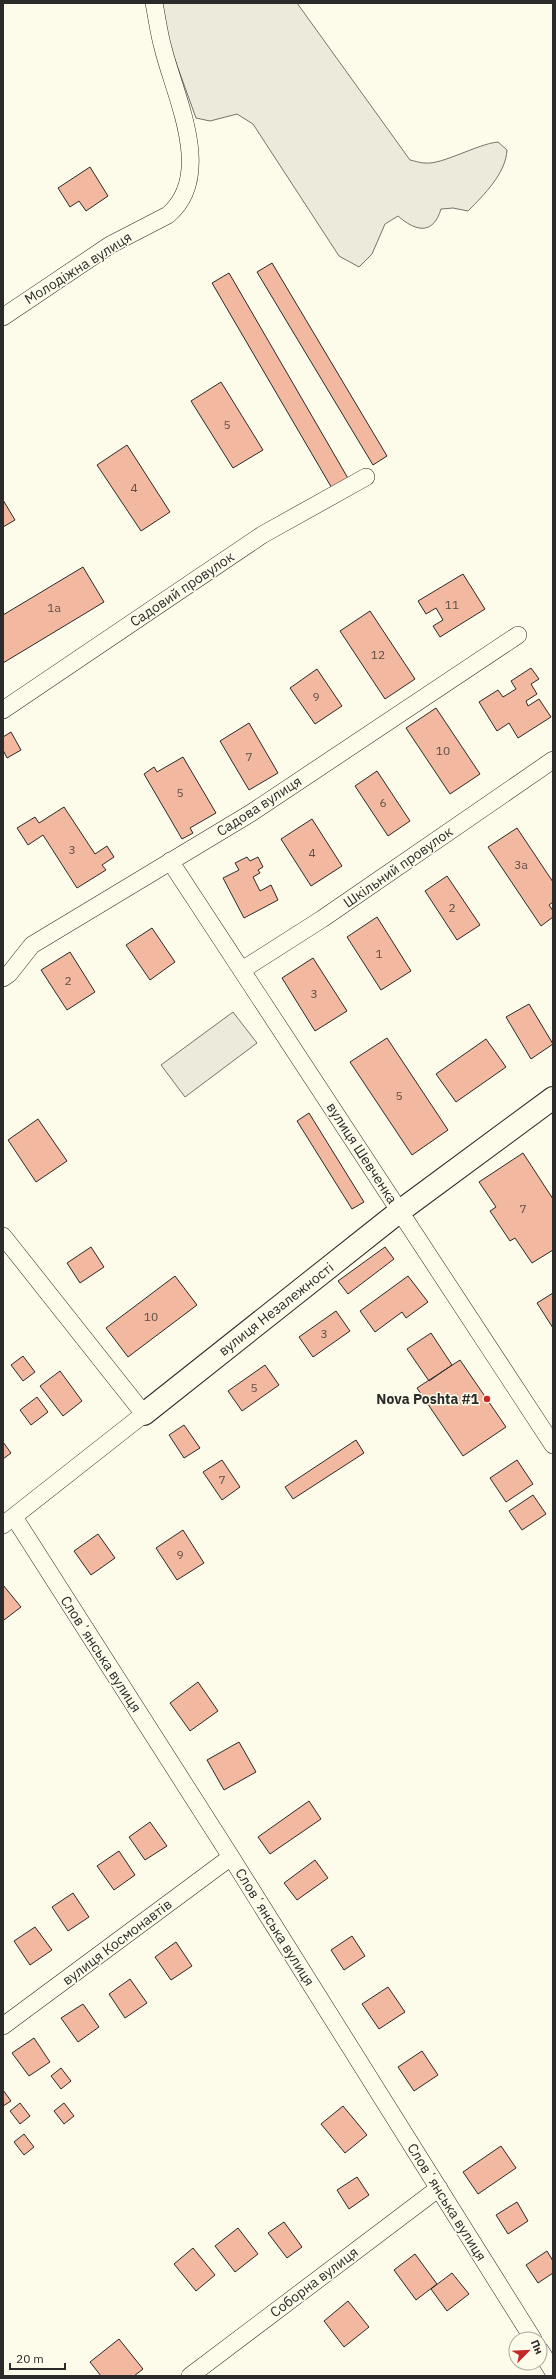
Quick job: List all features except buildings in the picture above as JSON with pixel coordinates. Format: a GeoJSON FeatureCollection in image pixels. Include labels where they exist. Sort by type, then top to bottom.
{"type":"FeatureCollection","features":[{"type":"Feature","properties":{"kind":"street","name":"Молодіжна вулиця"},"geometry":{"type":"LineString","coordinates":[[3,316],[110,245],[168,216],[176,209],[187,188],[191,155],[186,122],[162,47],[154,3]]}},
{"type":"Feature","properties":{"kind":"street","name":"Садовий провулок"},"geometry":{"type":"LineString","coordinates":[[3,710],[262,535],[366,477]]}},
{"type":"Feature","properties":{"kind":"street","name":"Садова вулиця"},"geometry":{"type":"LineString","coordinates":[[3,978],[9,974],[32,945],[170,861],[251,814],[518,635]]}},
{"type":"Feature","properties":{"kind":"street","name":"Шкільний провулок"},"geometry":{"type":"LineString","coordinates":[[242,970],[322,919],[553,760]]}},
{"type":"Feature","properties":{"kind":"street","name":"вулиця Шевченка"},"geometry":{"type":"LineString","coordinates":[[170,861],[553,1445]]}},
{"type":"Feature","properties":{"kind":"street","name":"вулиця Незалежності"},"geometry":{"type":"LineString","coordinates":[[8,1521],[400,1211],[553,1098]]}},
{"type":"Feature","properties":{"kind":"street"},"geometry":{"type":"LineString","coordinates":[[3,1236],[144,1414]]}},
{"type":"Feature","properties":{"kind":"street","name":"Словʼянська вулиця"},"geometry":{"type":"LineString","coordinates":[[8,1521],[231,1857],[528,2331]]}},
{"type":"Feature","properties":{"kind":"street","name":"вулиця Космонавтів"},"geometry":{"type":"LineString","coordinates":[[3,2026],[231,1857]]}},
{"type":"Feature","properties":{"kind":"street","name":"Соборна вулиця"},"geometry":{"type":"LineString","coordinates":[[190,2376],[439,2188]]}},
{"type":"Feature","properties":{"kind":"shaded area"},"geometry":{"type":"Polygon","coordinates":[[[162,3],[297,3],[410,160],[423,163],[432,163],[450,158],[480,146],[498,142],[507,150],[503,167],[493,183],[468,211],[453,208],[441,209],[438,218],[433,224],[423,228],[411,225],[398,216],[385,224],[372,254],[359,267],[339,256],[253,124],[237,114],[210,121],[196,118],[169,43],[162,3]]]}},
{"type":"Feature","properties":{"kind":"shaded area"},"geometry":{"type":"Polygon","coordinates":[[[233,1012],[257,1043],[185,1097],[161,1065],[233,1012]]]}},
{"type":"Feature","properties":{"kind":"place","name":"Nova Poshta #1"},"geometry":{"type":"Point","coordinates":[487,1399]}}]}
